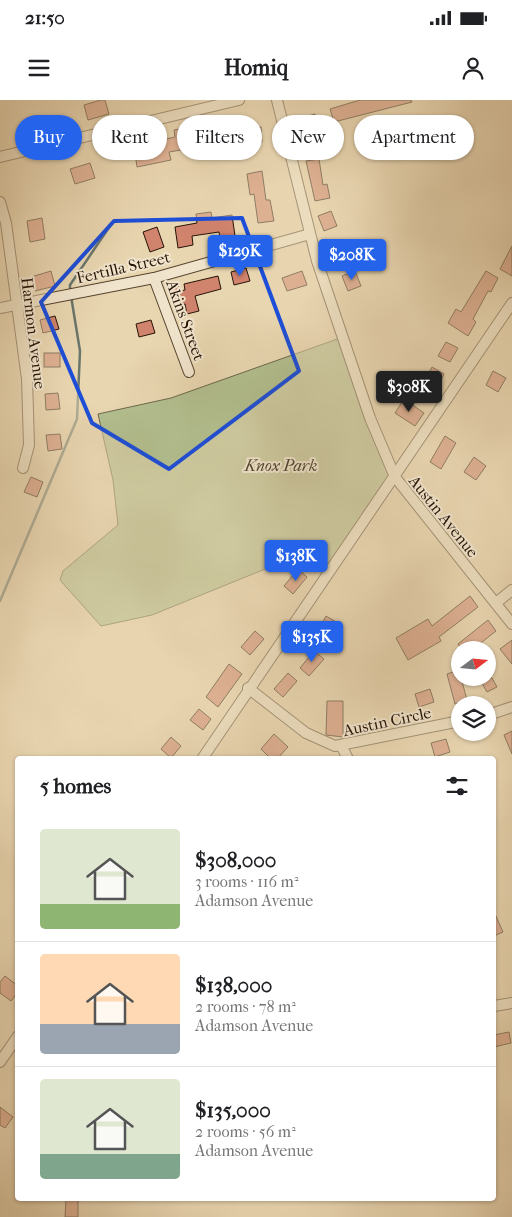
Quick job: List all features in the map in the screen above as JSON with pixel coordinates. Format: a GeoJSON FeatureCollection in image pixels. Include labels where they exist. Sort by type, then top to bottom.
{"type":"FeatureCollection","features":[{"type":"Feature","properties":{"kind":"street"},"geometry":{"type":"LineString","coordinates":[[0,157],[239,100]]}},
{"type":"Feature","properties":{"kind":"street","name":"Austin Avenue"},"geometry":{"type":"LineString","coordinates":[[277,100],[317,261],[370,418],[395,477],[512,624]]}},
{"type":"Feature","properties":{"kind":"street","name":"Harmon Avenue"},"geometry":{"type":"LineString","coordinates":[[0,202],[6,223],[27,388],[30,445],[23,468]]}},
{"type":"Feature","properties":{"kind":"street","name":"Fertilla Street"},"geometry":{"type":"LineString","coordinates":[[0,308],[154,278],[310,234]]}},
{"type":"Feature","properties":{"kind":"street","name":"Akins Street"},"geometry":{"type":"LineString","coordinates":[[154,278],[189,372]]}},
{"type":"Feature","properties":{"kind":"street"},"geometry":{"type":"LineString","coordinates":[[204,756],[248,688],[395,477],[512,303]]}},
{"type":"Feature","properties":{"kind":"street"},"geometry":{"type":"LineString","coordinates":[[496,603],[512,590]]}},
{"type":"Feature","properties":{"kind":"street","name":"Austin Circle"},"geometry":{"type":"LineString","coordinates":[[248,688],[306,733],[335,746],[342,747],[451,722]]}},
{"type":"Feature","properties":{"kind":"street"},"geometry":{"type":"LineString","coordinates":[[496,712],[512,707]]}},
{"type":"Feature","properties":{"kind":"street"},"geometry":{"type":"LineString","coordinates":[[342,747],[346,756]]}},
{"type":"Feature","properties":{"kind":"street"},"geometry":{"type":"LineString","coordinates":[[496,1006],[512,1003]]}},
{"type":"Feature","properties":{"kind":"street"},"geometry":{"type":"LineString","coordinates":[[0,1062],[15,1040]]}},
{"type":"Feature","properties":{"kind":"highlighted area"},"geometry":{"type":"Polygon","coordinates":[[[242,218],[299,371],[169,469],[92,423],[41,302],[114,221],[242,218]]]}},
{"type":"Feature","properties":{"kind":"green space","name":"Knox Park"},"geometry":{"type":"Polygon","coordinates":[[[343,337],[395,477],[330,571],[275,565],[152,615],[101,626],[60,580],[63,571],[118,525],[113,480],[98,414],[171,398],[343,337]]]}},
{"type":"Feature","properties":{"kind":"building"},"geometry":{"type":"Polygon","coordinates":[[[105,100],[109,114],[92,115],[92,119],[88,120],[84,105],[105,100]]]}},
{"type":"Feature","properties":{"kind":"building"},"geometry":{"type":"Polygon","coordinates":[[[360,100],[411,100],[412,102],[361,115],[354,115],[354,117],[344,119],[344,115],[332,115],[330,109],[360,100]]]}},
{"type":"Feature","properties":{"kind":"building"},"geometry":{"type":"Polygon","coordinates":[[[177,129],[177,151],[169,152],[171,160],[137,167],[136,160],[167,160],[167,139],[175,137],[174,130],[177,129]]]}},
{"type":"Feature","properties":{"kind":"building"},"geometry":{"type":"Polygon","coordinates":[[[319,160],[323,185],[327,184],[330,198],[315,201],[306,161],[319,160]]]}},
{"type":"Feature","properties":{"kind":"building"},"geometry":{"type":"Polygon","coordinates":[[[90,163],[95,178],[75,184],[70,169],[90,163]]]}},
{"type":"Feature","properties":{"kind":"building"},"geometry":{"type":"Polygon","coordinates":[[[262,171],[266,200],[270,200],[274,221],[258,223],[254,194],[250,195],[247,174],[262,171]]]}},
{"type":"Feature","properties":{"kind":"building"},"geometry":{"type":"Polygon","coordinates":[[[331,211],[337,226],[324,231],[318,216],[331,211]]]}},
{"type":"Feature","properties":{"kind":"building"},"geometry":{"type":"Polygon","coordinates":[[[211,212],[212,218],[232,215],[235,236],[220,238],[219,232],[192,236],[193,245],[178,248],[175,227],[197,223],[196,214],[211,212]]]}},
{"type":"Feature","properties":{"kind":"building"},"geometry":{"type":"Polygon","coordinates":[[[42,218],[45,239],[30,242],[27,221],[42,218]]]}},
{"type":"Feature","properties":{"kind":"building"},"geometry":{"type":"Polygon","coordinates":[[[157,227],[164,247],[150,252],[143,232],[157,227]]]}},
{"type":"Feature","properties":{"kind":"building"},"geometry":{"type":"Polygon","coordinates":[[[342,244],[348,259],[335,264],[330,249],[342,244]]]}},
{"type":"Feature","properties":{"kind":"building"},"geometry":{"type":"Polygon","coordinates":[[[512,246],[512,276],[500,269],[512,246]]]}},
{"type":"Feature","properties":{"kind":"building"},"geometry":{"type":"Polygon","coordinates":[[[246,268],[250,281],[234,285],[231,272],[246,268]]]}},
{"type":"Feature","properties":{"kind":"building"},"geometry":{"type":"Polygon","coordinates":[[[51,271],[55,286],[35,291],[31,277],[51,271]]]}},
{"type":"Feature","properties":{"kind":"building"},"geometry":{"type":"Polygon","coordinates":[[[302,271],[307,285],[287,291],[282,278],[302,271]]]}},
{"type":"Feature","properties":{"kind":"building"},"geometry":{"type":"Polygon","coordinates":[[[355,271],[361,286],[348,291],[342,276],[355,271]]]}},
{"type":"Feature","properties":{"kind":"building"},"geometry":{"type":"Polygon","coordinates":[[[486,271],[498,278],[491,292],[488,291],[473,319],[476,322],[468,336],[448,323],[456,309],[461,312],[486,271]]]}},
{"type":"Feature","properties":{"kind":"building"},"geometry":{"type":"Polygon","coordinates":[[[218,276],[221,289],[195,296],[199,311],[187,314],[185,304],[174,306],[170,288],[178,286],[180,291],[185,290],[184,284],[218,276]]]}},
{"type":"Feature","properties":{"kind":"building"},"geometry":{"type":"Polygon","coordinates":[[[55,316],[59,329],[43,333],[40,320],[55,316]]]}},
{"type":"Feature","properties":{"kind":"building"},"geometry":{"type":"Polygon","coordinates":[[[151,320],[155,333],[139,337],[136,324],[151,320]]]}},
{"type":"Feature","properties":{"kind":"building"},"geometry":{"type":"Polygon","coordinates":[[[446,342],[458,348],[450,362],[438,356],[446,342]]]}},
{"type":"Feature","properties":{"kind":"building"},"geometry":{"type":"Polygon","coordinates":[[[44,353],[60,353],[60,367],[44,367],[44,353]]]}},
{"type":"Feature","properties":{"kind":"building"},"geometry":{"type":"Polygon","coordinates":[[[432,367],[444,374],[437,388],[425,381],[432,367]]]}},
{"type":"Feature","properties":{"kind":"building"},"geometry":{"type":"Polygon","coordinates":[[[493,371],[506,378],[498,392],[486,385],[493,371]]]}},
{"type":"Feature","properties":{"kind":"building"},"geometry":{"type":"Polygon","coordinates":[[[58,393],[60,409],[46,410],[45,394],[58,393]]]}},
{"type":"Feature","properties":{"kind":"building"},"geometry":{"type":"Polygon","coordinates":[[[404,399],[424,413],[415,426],[395,413],[404,399]]]}},
{"type":"Feature","properties":{"kind":"building"},"geometry":{"type":"Polygon","coordinates":[[[60,434],[62,449],[48,451],[46,435],[60,434]]]}},
{"type":"Feature","properties":{"kind":"building"},"geometry":{"type":"Polygon","coordinates":[[[445,436],[456,443],[441,469],[430,462],[445,436]]]}},
{"type":"Feature","properties":{"kind":"building"},"geometry":{"type":"Polygon","coordinates":[[[474,457],[486,466],[476,480],[464,472],[474,457]]]}},
{"type":"Feature","properties":{"kind":"building"},"geometry":{"type":"Polygon","coordinates":[[[31,477],[43,482],[37,497],[24,492],[31,477]]]}},
{"type":"Feature","properties":{"kind":"building"},"geometry":{"type":"Polygon","coordinates":[[[298,569],[307,577],[293,594],[284,586],[298,569]]]}},
{"type":"Feature","properties":{"kind":"building"},"geometry":{"type":"Polygon","coordinates":[[[470,596],[478,607],[439,637],[441,641],[408,660],[396,638],[428,619],[432,626],[470,596]]]}},
{"type":"Feature","properties":{"kind":"building"},"geometry":{"type":"Polygon","coordinates":[[[326,616],[338,623],[331,637],[319,630],[326,616]]]}},
{"type":"Feature","properties":{"kind":"building"},"geometry":{"type":"Polygon","coordinates":[[[488,620],[496,631],[483,641],[462,641],[488,620]]]}},
{"type":"Feature","properties":{"kind":"building"},"geometry":{"type":"Polygon","coordinates":[[[255,631],[264,639],[250,655],[241,647],[255,631]]]}},
{"type":"Feature","properties":{"kind":"building"},"geometry":{"type":"Polygon","coordinates":[[[512,640],[512,664],[500,649],[512,640]]]}},
{"type":"Feature","properties":{"kind":"building"},"geometry":{"type":"Polygon","coordinates":[[[314,651],[324,659],[309,676],[300,668],[314,651]]]}},
{"type":"Feature","properties":{"kind":"building"},"geometry":{"type":"Polygon","coordinates":[[[229,664],[242,674],[218,707],[206,697],[229,664]]]}},
{"type":"Feature","properties":{"kind":"building"},"geometry":{"type":"Polygon","coordinates":[[[288,673],[297,681],[283,697],[274,689],[288,673]]]}},
{"type":"Feature","properties":{"kind":"building"},"geometry":{"type":"Polygon","coordinates":[[[451,673],[451,686],[463,686],[466,696],[453,696],[447,674],[451,673]]]}},
{"type":"Feature","properties":{"kind":"building"},"geometry":{"type":"Polygon","coordinates":[[[496,685],[497,687],[487,692],[484,686],[496,685]]]}},
{"type":"Feature","properties":{"kind":"building"},"geometry":{"type":"Polygon","coordinates":[[[430,689],[434,702],[419,707],[415,694],[430,689]]]}},
{"type":"Feature","properties":{"kind":"building"},"geometry":{"type":"Polygon","coordinates":[[[327,701],[343,701],[343,737],[326,735],[327,701]]]}},
{"type":"Feature","properties":{"kind":"building"},"geometry":{"type":"Polygon","coordinates":[[[199,709],[211,719],[203,730],[190,720],[199,709]]]}},
{"type":"Feature","properties":{"kind":"building"},"geometry":{"type":"Polygon","coordinates":[[[512,731],[512,754],[504,735],[512,731]]]}},
{"type":"Feature","properties":{"kind":"building"},"geometry":{"type":"Polygon","coordinates":[[[274,734],[288,747],[280,756],[268,756],[261,749],[274,734]]]}},
{"type":"Feature","properties":{"kind":"building"},"geometry":{"type":"Polygon","coordinates":[[[171,737],[181,746],[173,756],[169,756],[161,749],[171,737]]]}},
{"type":"Feature","properties":{"kind":"building"},"geometry":{"type":"Polygon","coordinates":[[[446,739],[450,752],[435,756],[431,743],[446,739]]]}},
{"type":"Feature","properties":{"kind":"building"},"geometry":{"type":"Polygon","coordinates":[[[496,916],[503,932],[496,935],[496,916]]]}},
{"type":"Feature","properties":{"kind":"building"},"geometry":{"type":"Polygon","coordinates":[[[5,976],[15,984],[15,996],[11,1001],[0,993],[0,982],[5,976]]]}},
{"type":"Feature","properties":{"kind":"building"},"geometry":{"type":"Polygon","coordinates":[[[509,1032],[511,1043],[496,1047],[496,1035],[509,1032]]]}},
{"type":"Feature","properties":{"kind":"building"},"geometry":{"type":"Polygon","coordinates":[[[0,1107],[13,1117],[5,1128],[0,1125],[0,1107]]]}},
{"type":"Feature","properties":{"kind":"building"},"geometry":{"type":"Polygon","coordinates":[[[66,1201],[78,1201],[78,1217],[65,1217],[66,1201]]]}},
{"type":"Feature","properties":{"kind":"waterway"},"geometry":{"type":"LineString","coordinates":[[70,290],[70,285],[112,223]]}},
{"type":"Feature","properties":{"kind":"waterway"},"geometry":{"type":"LineString","coordinates":[[0,601],[77,419],[80,351],[71,296]]}}]}
